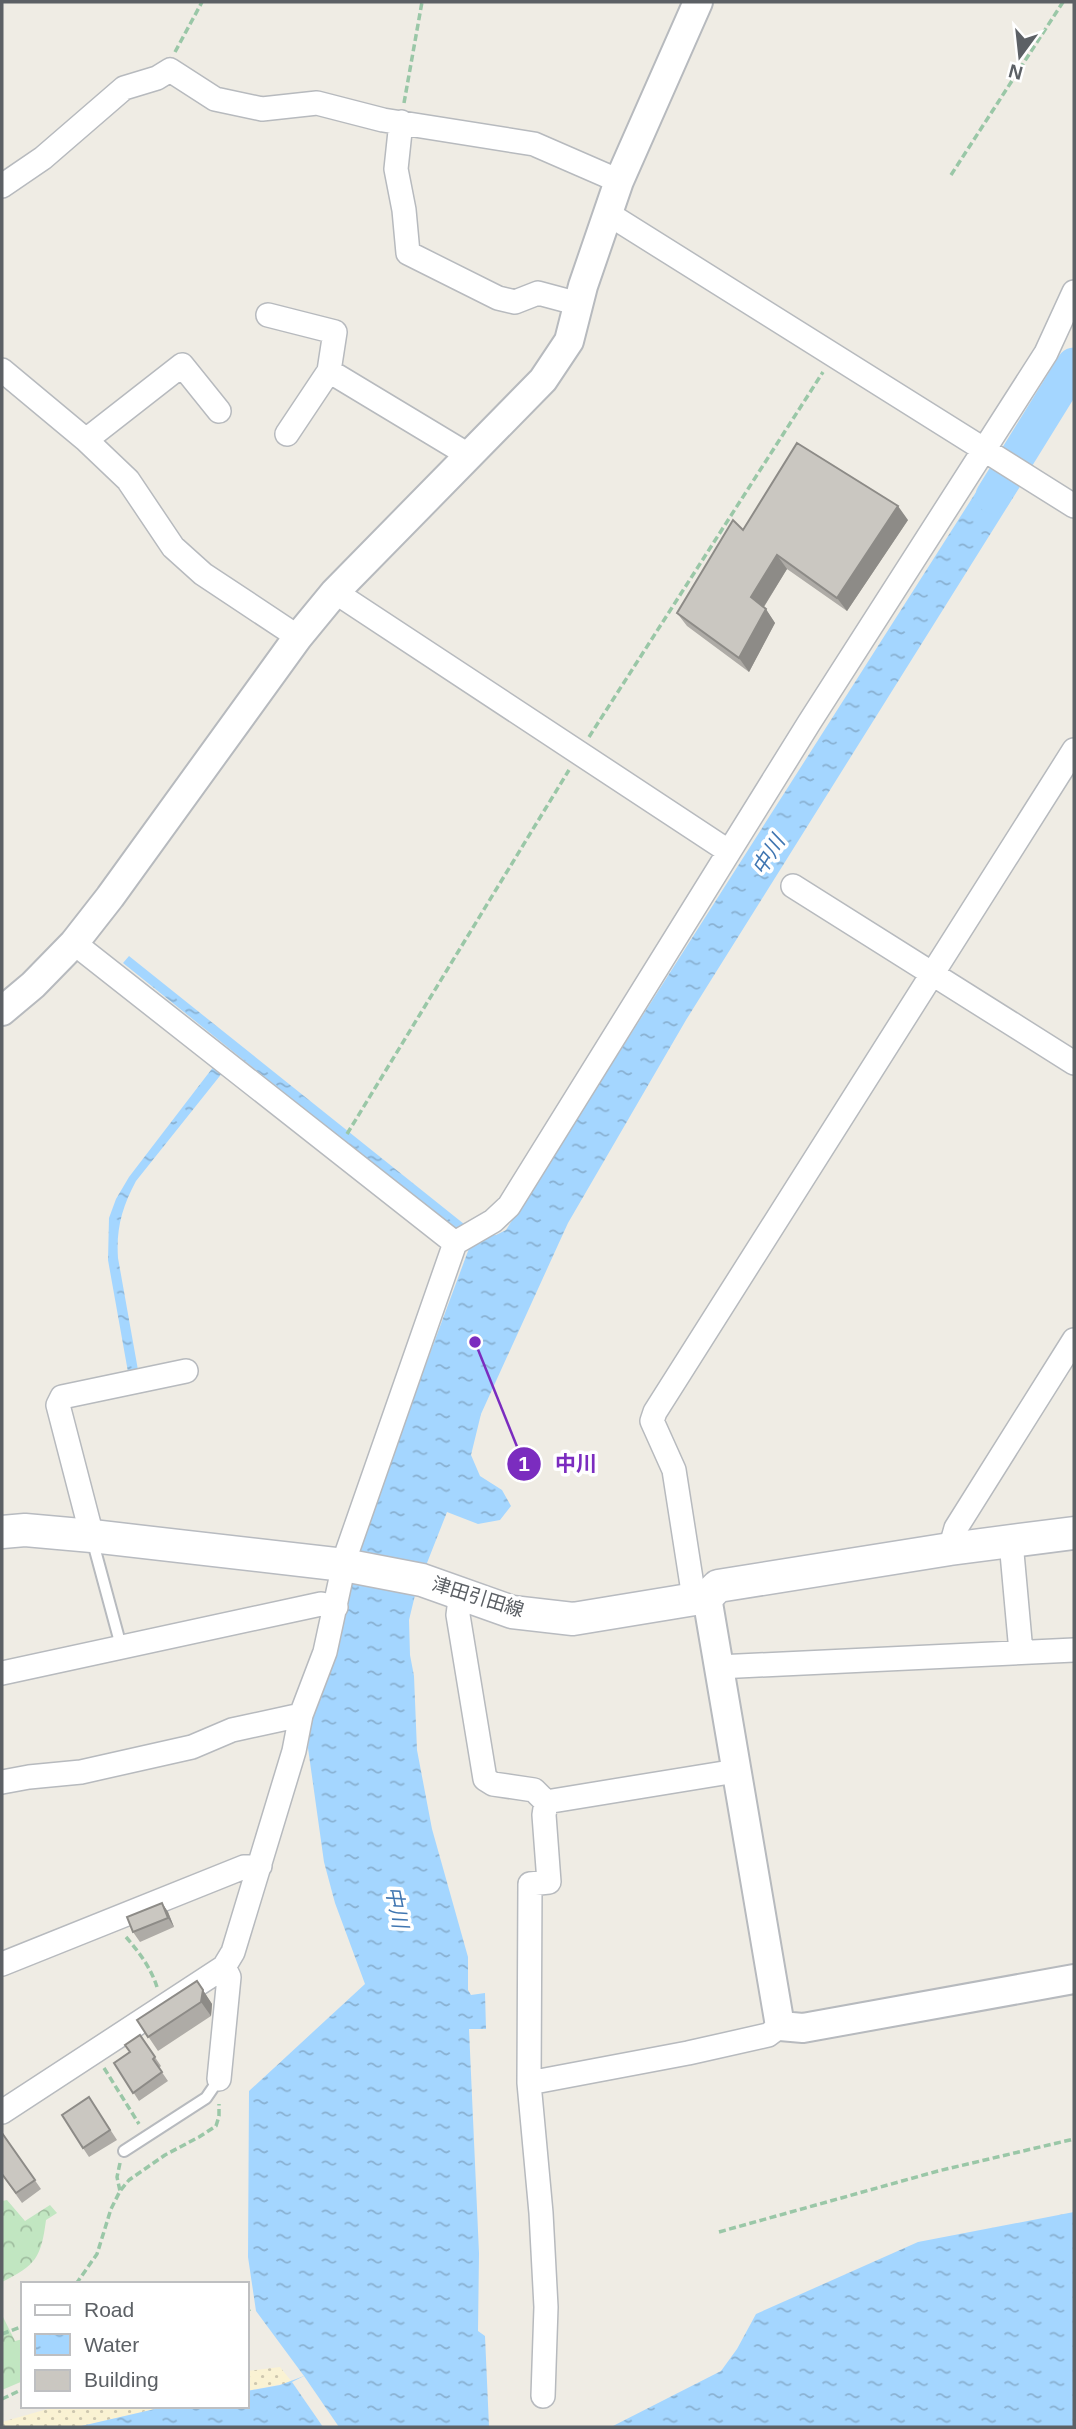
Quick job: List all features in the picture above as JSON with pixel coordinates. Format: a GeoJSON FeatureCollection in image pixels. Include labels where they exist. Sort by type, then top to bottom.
{"type":"FeatureCollection","features":[{"type":"Feature","properties":{"kind":"main road","name":"津田引田線"},"geometry":{"type":"LineString","coordinates":[[2,1532],[24,1530],[92,1536],[348,1566],[422,1580],[512,1612],[573,1619],[700,1597],[718,1586],[950,1549],[1074,1533]]}},
{"type":"Feature","properties":{"kind":"street"},"geometry":{"type":"LineString","coordinates":[[3,1013],[74,943],[298,637],[335,592],[543,380],[569,341],[619,181],[698,2]]}},
{"type":"Feature","properties":{"kind":"street"},"geometry":{"type":"LineString","coordinates":[[2,186],[43,158],[124,88],[170,71],[215,99],[262,109],[317,103],[401,122],[534,144],[619,181]]}},
{"type":"Feature","properties":{"kind":"street"},"geometry":{"type":"LineString","coordinates":[[401,122],[396,169],[404,210],[408,253],[498,298],[515,302],[538,293],[579,304]]}},
{"type":"Feature","properties":{"kind":"street"},"geometry":{"type":"LineString","coordinates":[[607,214],[1074,506]]}},
{"type":"Feature","properties":{"kind":"street"},"geometry":{"type":"LineString","coordinates":[[2,2112],[224,1967],[233,1952],[294,1751],[301,1714],[325,1652],[348,1566],[455,1243],[493,1221],[509,1206],[728,851],[989,452],[1046,353],[1074,292]]}},
{"type":"Feature","properties":{"kind":"street"},"geometry":{"type":"LineString","coordinates":[[268,315],[335,332],[329,372],[287,434]]}},
{"type":"Feature","properties":{"kind":"street"},"geometry":{"type":"LineString","coordinates":[[86,440],[182,365],[219,411]]}},
{"type":"Feature","properties":{"kind":"street"},"geometry":{"type":"LineString","coordinates":[[2,370],[86,440],[128,480],[173,547],[203,574],[298,637]]}},
{"type":"Feature","properties":{"kind":"street"},"geometry":{"type":"LineString","coordinates":[[329,372],[470,456]]}},
{"type":"Feature","properties":{"kind":"street"},"geometry":{"type":"LineString","coordinates":[[335,592],[728,851]]}},
{"type":"Feature","properties":{"kind":"street"},"geometry":{"type":"LineString","coordinates":[[780,2026],[718,1667],[700,1597],[674,1470],[652,1422],[655,1412],[1074,750]]}},
{"type":"Feature","properties":{"kind":"street"},"geometry":{"type":"LineString","coordinates":[[793,886],[1074,1063]]}},
{"type":"Feature","properties":{"kind":"street"},"geometry":{"type":"LineString","coordinates":[[74,943],[455,1243]]}},
{"type":"Feature","properties":{"kind":"street"},"geometry":{"type":"LineString","coordinates":[[950,1549],[956,1528],[1074,1340]]}},
{"type":"Feature","properties":{"kind":"street"},"geometry":{"type":"LineString","coordinates":[[92,1536],[58,1405],[62,1398],[186,1371]]}},
{"type":"Feature","properties":{"kind":"street"},"geometry":{"type":"LineString","coordinates":[[1011,1542],[1021,1652]]}},
{"type":"Feature","properties":{"kind":"street"},"geometry":{"type":"LineString","coordinates":[[461,1592],[458,1615],[485,1779],[493,1784],[534,1790],[546,1802]]}},
{"type":"Feature","properties":{"kind":"street"},"geometry":{"type":"LineString","coordinates":[[2,1673],[321,1604],[336,1607]]}},
{"type":"Feature","properties":{"kind":"street"},"geometry":{"type":"LineString","coordinates":[[718,1667],[1074,1650]]}},
{"type":"Feature","properties":{"kind":"street"},"geometry":{"type":"LineString","coordinates":[[2,1782],[81,1772],[167,1753],[192,1747],[232,1730],[301,1714]]}},
{"type":"Feature","properties":{"kind":"street"},"geometry":{"type":"LineString","coordinates":[[546,1802],[736,1771]]}},
{"type":"Feature","properties":{"kind":"street"},"geometry":{"type":"LineString","coordinates":[[543,2396],[546,2307],[541,2213],[529,2083],[530,1884],[549,1882],[544,1815],[546,1802]]}},
{"type":"Feature","properties":{"kind":"street"},"geometry":{"type":"LineString","coordinates":[[2,1964],[244,1867],[260,1866]]}},
{"type":"Feature","properties":{"kind":"street"},"geometry":{"type":"LineString","coordinates":[[219,2079],[229,1977],[224,1967]]}},
{"type":"Feature","properties":{"kind":"street"},"geometry":{"type":"LineString","coordinates":[[529,2083],[768,2035],[780,2026],[803,2028],[1074,1979]]}},
{"type":"Feature","properties":{"kind":"lane"},"geometry":{"type":"LineString","coordinates":[[92,1536],[121,1646]]}},
{"type":"Feature","properties":{"kind":"lane"},"geometry":{"type":"LineString","coordinates":[[124,2151],[206,2098],[219,2079]]}},
{"type":"Feature","properties":{"kind":"path"},"geometry":{"type":"LineString","coordinates":[[170,71],[171,60],[202,2]]}},
{"type":"Feature","properties":{"kind":"path"},"geometry":{"type":"LineString","coordinates":[[401,122],[422,2]]}},
{"type":"Feature","properties":{"kind":"path"},"geometry":{"type":"LineString","coordinates":[[951,175],[1063,2]]}},
{"type":"Feature","properties":{"kind":"path"},"geometry":{"type":"LineString","coordinates":[[115,1917],[154,1976],[164,2007]]}},
{"type":"Feature","properties":{"kind":"path"},"geometry":{"type":"LineString","coordinates":[[94,2051],[146,2135]]}},
{"type":"Feature","properties":{"kind":"path"},"geometry":{"type":"LineString","coordinates":[[77,2282],[97,2254],[111,2209],[120,2191],[130,2180],[165,2155],[216,2126],[219,2116],[219,2079]]}},
{"type":"Feature","properties":{"kind":"path"},"geometry":{"type":"LineString","coordinates":[[719,2232],[938,2171],[1074,2139]]}},
{"type":"Feature","properties":{"kind":"path"},"geometry":{"type":"LineString","coordinates":[[120,2191],[117,2177],[124,2151]]}},
{"type":"Feature","properties":{"kind":"path"},"geometry":{"type":"LineString","coordinates":[[2,2334],[21,2327]]}},
{"type":"Feature","properties":{"kind":"path"},"geometry":{"type":"LineString","coordinates":[[2,2399],[21,2390]]}},
{"type":"Feature","properties":{"kind":"green space"},"geometry":{"type":"Polygon","coordinates":[[[7,2200],[25,2221],[50,2205],[57,2213],[46,2220],[42,2243],[35,2259],[23,2270],[2,2282],[2,2201],[7,2200]]]}},
{"type":"Feature","properties":{"kind":"green space"},"geometry":{"type":"Polygon","coordinates":[[[2,2315],[15,2341],[21,2340],[21,2382],[2,2390],[2,2315]]]}},
{"type":"Feature","properties":{"kind":"sand"},"geometry":{"type":"Polygon","coordinates":[[[280,2367],[292,2382],[248,2391],[248,2371],[280,2367]]]}},
{"type":"Feature","properties":{"kind":"sand"},"geometry":{"type":"Polygon","coordinates":[[[51,2408],[159,2408],[77,2427],[2,2427],[2,2422],[51,2408]]]}},
{"type":"Feature","properties":{"kind":"water"},"geometry":{"type":"Polygon","coordinates":[[[992,467],[1021,485],[686,1020],[568,1223],[481,1414],[471,1455],[480,1476],[502,1490],[511,1506],[500,1520],[478,1524],[447,1512],[416,1591],[409,1620],[417,1750],[432,1829],[468,1957],[468,1990],[471,1995],[485,1993],[486,2029],[469,2029],[479,2253],[478,2331],[485,2336],[489,2427],[77,2427],[159,2408],[248,2408],[248,2391],[280,2385],[304,2376],[256,2311],[248,2257],[249,2091],[365,1984],[335,1903],[324,1862],[308,1748],[311,1709],[349,1600],[357,1550],[471,1243],[123,963],[129,956],[479,1236],[496,1235],[506,1230],[992,467]]]}},
{"type":"Feature","properties":{"kind":"water"},"geometry":{"type":"Polygon","coordinates":[[[214,1066],[223,1072],[136,1181],[121,1218],[118,1258],[138,1370],[128,1372],[108,1260],[109,1218],[129,1177],[214,1066]]]}},
{"type":"Feature","properties":{"kind":"water"},"geometry":{"type":"Polygon","coordinates":[[[1074,2212],[1074,2427],[611,2427],[721,2371],[737,2349],[756,2314],[918,2242],[1074,2212]]]}},
{"type":"Feature","properties":{"kind":"pier"},"geometry":{"type":"Polygon","coordinates":[[[304,2376],[339,2427],[323,2427],[292,2382],[304,2376]]]}},
{"type":"Feature","properties":{"kind":"building"},"geometry":{"type":"Polygon","coordinates":[[[797,443],[898,506],[837,598],[777,555],[751,597],[766,609],[739,658],[677,613],[733,520],[743,530],[797,443]]]}},
{"type":"Feature","properties":{"kind":"building"},"geometry":{"type":"Polygon","coordinates":[[[162,1903],[168,1918],[133,1932],[127,1917],[162,1903]]]}},
{"type":"Feature","properties":{"kind":"building"},"geometry":{"type":"Polygon","coordinates":[[[197,1981],[203,1990],[201,2002],[148,2037],[137,2020],[197,1981]]]}},
{"type":"Feature","properties":{"kind":"building"},"geometry":{"type":"Polygon","coordinates":[[[140,2035],[162,2072],[133,2093],[114,2063],[130,2052],[125,2045],[140,2035]]]}},
{"type":"Feature","properties":{"kind":"building"},"geometry":{"type":"Polygon","coordinates":[[[89,2097],[110,2130],[83,2148],[62,2115],[89,2097]]]}},
{"type":"Feature","properties":{"kind":"building"},"geometry":{"type":"Polygon","coordinates":[[[2,2133],[35,2180],[16,2193],[2,2174],[2,2133]]]}},
{"type":"Feature","properties":{"kind":"waterway","name":"中川"},"geometry":{"type":"LineString","coordinates":[[993,496],[1074,365]]}},
{"type":"Feature","properties":{"kind":"place","name":"中川"},"geometry":{"type":"Point","coordinates":[475,1342]}}]}
